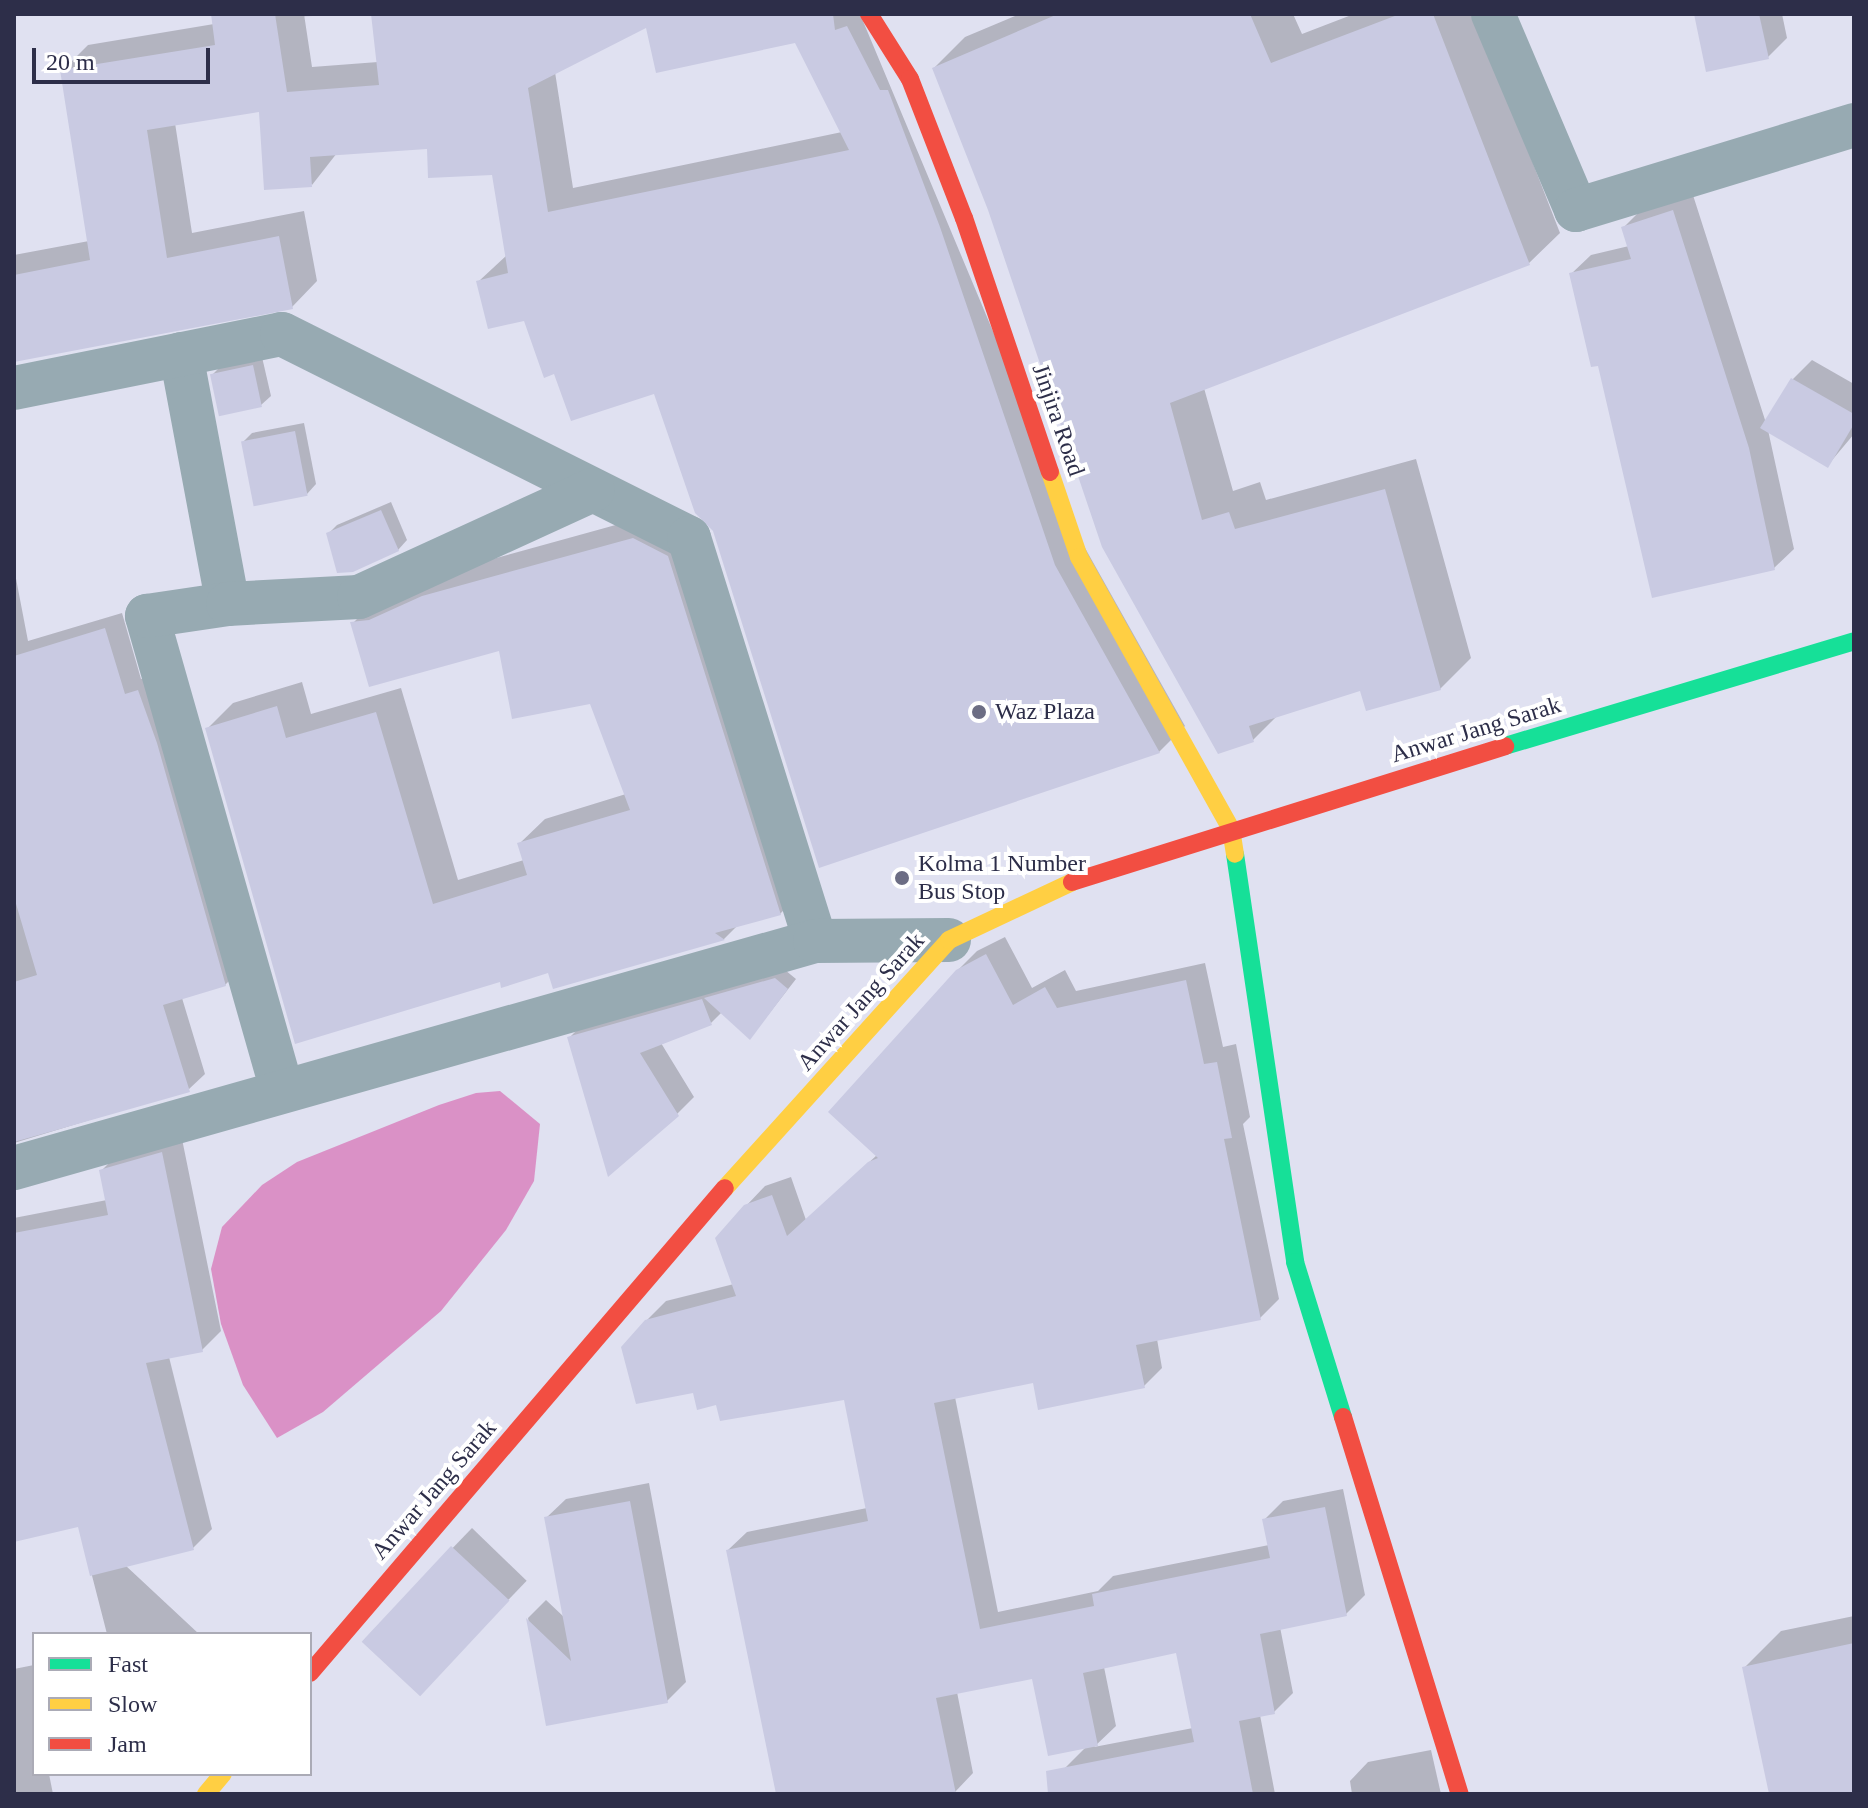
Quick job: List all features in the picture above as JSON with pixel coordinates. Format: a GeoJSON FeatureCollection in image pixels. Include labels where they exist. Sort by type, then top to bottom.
{"type":"FeatureCollection","features":[{"type":"Feature","properties":{"kind":"main road","name":"Jinjira Road"},"geometry":{"type":"LineString","coordinates":[[875,16],[910,79],[964,218],[1079,557],[1231,829]]}},
{"type":"Feature","properties":{"kind":"main road","name":"Anwar Jang Sarak"},"geometry":{"type":"LineString","coordinates":[[312,1671],[703,1213],[949,940],[1048,890],[1231,829],[1854,641]]}},
{"type":"Feature","properties":{"kind":"main road"},"geometry":{"type":"LineString","coordinates":[[1231,829],[1295,1262],[1460,1794]]}},
{"type":"Feature","properties":{"kind":"main road"},"geometry":{"type":"LineString","coordinates":[[206,1794],[221,1776]]}},
{"type":"Feature","properties":{"kind":"street"},"geometry":{"type":"LineString","coordinates":[[1493,14],[1576,210],[1854,125]]}},
{"type":"Feature","properties":{"kind":"street"},"geometry":{"type":"LineString","coordinates":[[14,388],[282,334],[689,538],[815,941]]}},
{"type":"Feature","properties":{"kind":"street"},"geometry":{"type":"LineString","coordinates":[[181,354],[228,604]]}},
{"type":"Feature","properties":{"kind":"street"},"geometry":{"type":"LineString","coordinates":[[282,1090],[147,616],[228,604],[359,597],[593,490]]}},
{"type":"Feature","properties":{"kind":"street"},"geometry":{"type":"LineString","coordinates":[[14,1168],[815,941],[949,940]]}},
{"type":"Feature","properties":{"kind":"shaded area"},"geometry":{"type":"Polygon","coordinates":[[[500,1091],[540,1124],[534,1181],[506,1230],[441,1311],[323,1412],[277,1438],[243,1385],[221,1324],[211,1269],[222,1227],[262,1185],[297,1162],[439,1105],[476,1093],[500,1091]]]}},
{"type":"Feature","properties":{"kind":"building"},"geometry":{"type":"Polygon","coordinates":[[[211,14],[275,14],[287,92],[379,85],[371,14],[833,14],[835,30],[847,26],[880,90],[888,90],[940,227],[1055,565],[1160,753],[819,868],[713,531],[695,513],[654,394],[571,421],[554,374],[544,378],[524,321],[488,329],[476,281],[508,273],[492,175],[428,178],[427,149],[310,157],[312,187],[264,190],[259,112],[147,130],[167,258],[279,236],[293,309],[14,362],[14,275],[90,260],[60,70],[215,45],[211,14]],[[646,28],[528,88],[548,212],[849,150],[795,43],[656,73],[646,28]]]}},
{"type":"Feature","properties":{"kind":"building"},"geometry":{"type":"Polygon","coordinates":[[[1058,14],[1250,14],[1271,63],[1400,14],[1433,14],[1530,265],[1170,403],[1202,520],[1229,512],[1235,529],[1385,489],[1441,690],[1366,711],[1360,691],[1249,726],[1254,742],[1218,754],[1102,547],[988,210],[932,68],[1058,14]]]}},
{"type":"Feature","properties":{"kind":"building"},"geometry":{"type":"Polygon","coordinates":[[[1694,14],[1759,14],[1769,59],[1706,72],[1694,14]]]}},
{"type":"Feature","properties":{"kind":"building"},"geometry":{"type":"Polygon","coordinates":[[[1673,210],[1749,448],[1775,570],[1652,598],[1598,366],[1591,367],[1569,273],[1631,259],[1621,227],[1673,210]]]}},
{"type":"Feature","properties":{"kind":"building"},"geometry":{"type":"Polygon","coordinates":[[[253,365],[262,407],[219,416],[210,374],[253,365]]]}},
{"type":"Feature","properties":{"kind":"building"},"geometry":{"type":"Polygon","coordinates":[[[1791,378],[1854,414],[1854,424],[1828,468],[1760,428],[1791,378]]]}},
{"type":"Feature","properties":{"kind":"building"},"geometry":{"type":"Polygon","coordinates":[[[295,431],[308,496],[254,506],[241,441],[295,431]]]}},
{"type":"Feature","properties":{"kind":"building"},"geometry":{"type":"Polygon","coordinates":[[[381,510],[399,551],[353,572],[337,573],[326,533],[381,510]]]}},
{"type":"Feature","properties":{"kind":"building"},"geometry":{"type":"Polygon","coordinates":[[[633,538],[668,556],[781,915],[715,933],[725,940],[553,989],[548,973],[501,988],[500,982],[295,1044],[205,728],[277,706],[286,738],[376,712],[433,904],[527,875],[517,843],[630,810],[590,704],[512,719],[499,651],[369,687],[350,622],[369,620],[422,596],[633,538]]]}},
{"type":"Feature","properties":{"kind":"building"},"geometry":{"type":"Polygon","coordinates":[[[105,628],[125,694],[138,690],[157,743],[226,986],[163,1005],[190,1092],[14,1142],[14,982],[37,975],[14,897],[14,656],[105,628]]]}},
{"type":"Feature","properties":{"kind":"building"},"geometry":{"type":"Polygon","coordinates":[[[986,954],[1013,1005],[1045,987],[1057,1008],[1186,980],[1204,1064],[1217,1062],[1232,1138],[1224,1139],[1261,1320],[1136,1345],[1145,1388],[1038,1410],[1033,1383],[934,1403],[980,1629],[1094,1606],[1092,1594],[1270,1558],[1262,1519],[1325,1507],[1347,1616],[1260,1634],[1275,1714],[1239,1721],[1253,1794],[1048,1794],[1046,1771],[1194,1742],[1176,1653],[1083,1673],[1098,1746],[1048,1756],[1032,1679],[936,1698],[956,1794],[776,1794],[726,1550],[868,1521],[844,1400],[720,1421],[716,1405],[697,1410],[693,1393],[636,1404],[621,1347],[645,1320],[736,1296],[715,1238],[744,1205],[772,1195],[787,1236],[868,1162],[878,1158],[828,1112],[956,970],[986,954]]]}},
{"type":"Feature","properties":{"kind":"building"},"geometry":{"type":"Polygon","coordinates":[[[775,978],[788,989],[750,1040],[704,998],[775,978]]]}},
{"type":"Feature","properties":{"kind":"building"},"geometry":{"type":"Polygon","coordinates":[[[702,999],[712,1025],[640,1053],[679,1116],[608,1177],[567,1037],[702,999]]]}},
{"type":"Feature","properties":{"kind":"building"},"geometry":{"type":"Polygon","coordinates":[[[162,1152],[203,1352],[146,1363],[194,1550],[90,1576],[78,1527],[14,1542],[14,1233],[108,1215],[99,1170],[162,1152]]]}},
{"type":"Feature","properties":{"kind":"building"},"geometry":{"type":"Polygon","coordinates":[[[630,1501],[668,1703],[546,1726],[526,1618],[571,1661],[544,1517],[630,1501]]]}},
{"type":"Feature","properties":{"kind":"building"},"geometry":{"type":"Polygon","coordinates":[[[451,1546],[510,1601],[420,1696],[362,1642],[451,1546]]]}},
{"type":"Feature","properties":{"kind":"building"},"geometry":{"type":"Polygon","coordinates":[[[1854,1643],[1854,1794],[1769,1794],[1742,1667],[1854,1643]]]}},
{"type":"Feature","properties":{"kind":"traffic: fast"},"geometry":{"type":"LineString","coordinates":[[1505,746],[1854,641]]}},
{"type":"Feature","properties":{"kind":"traffic: fast"},"geometry":{"type":"LineString","coordinates":[[1235,854],[1295,1262],[1343,1417]]}},
{"type":"Feature","properties":{"kind":"traffic: slow"},"geometry":{"type":"LineString","coordinates":[[1050,472],[1079,557],[1231,829],[1235,854]]}},
{"type":"Feature","properties":{"kind":"traffic: slow"},"geometry":{"type":"LineString","coordinates":[[725,1188],[949,940],[1072,882]]}},
{"type":"Feature","properties":{"kind":"traffic: slow"},"geometry":{"type":"LineString","coordinates":[[206,1794],[221,1776]]}},
{"type":"Feature","properties":{"kind":"traffic: jam"},"geometry":{"type":"LineString","coordinates":[[869,14],[910,79],[964,218],[1050,472]]}},
{"type":"Feature","properties":{"kind":"traffic: jam"},"geometry":{"type":"LineString","coordinates":[[1072,882],[1505,746]]}},
{"type":"Feature","properties":{"kind":"traffic: jam"},"geometry":{"type":"LineString","coordinates":[[312,1671],[725,1188]]}},
{"type":"Feature","properties":{"kind":"traffic: jam"},"geometry":{"type":"LineString","coordinates":[[1343,1417],[1460,1794]]}},
{"type":"Feature","properties":{"kind":"place","name":"Waz Plaza"},"geometry":{"type":"Point","coordinates":[979,712]}},
{"type":"Feature","properties":{"kind":"place","name":"Kolma 1 Number Bus Stop"},"geometry":{"type":"Point","coordinates":[902,878]}}]}
